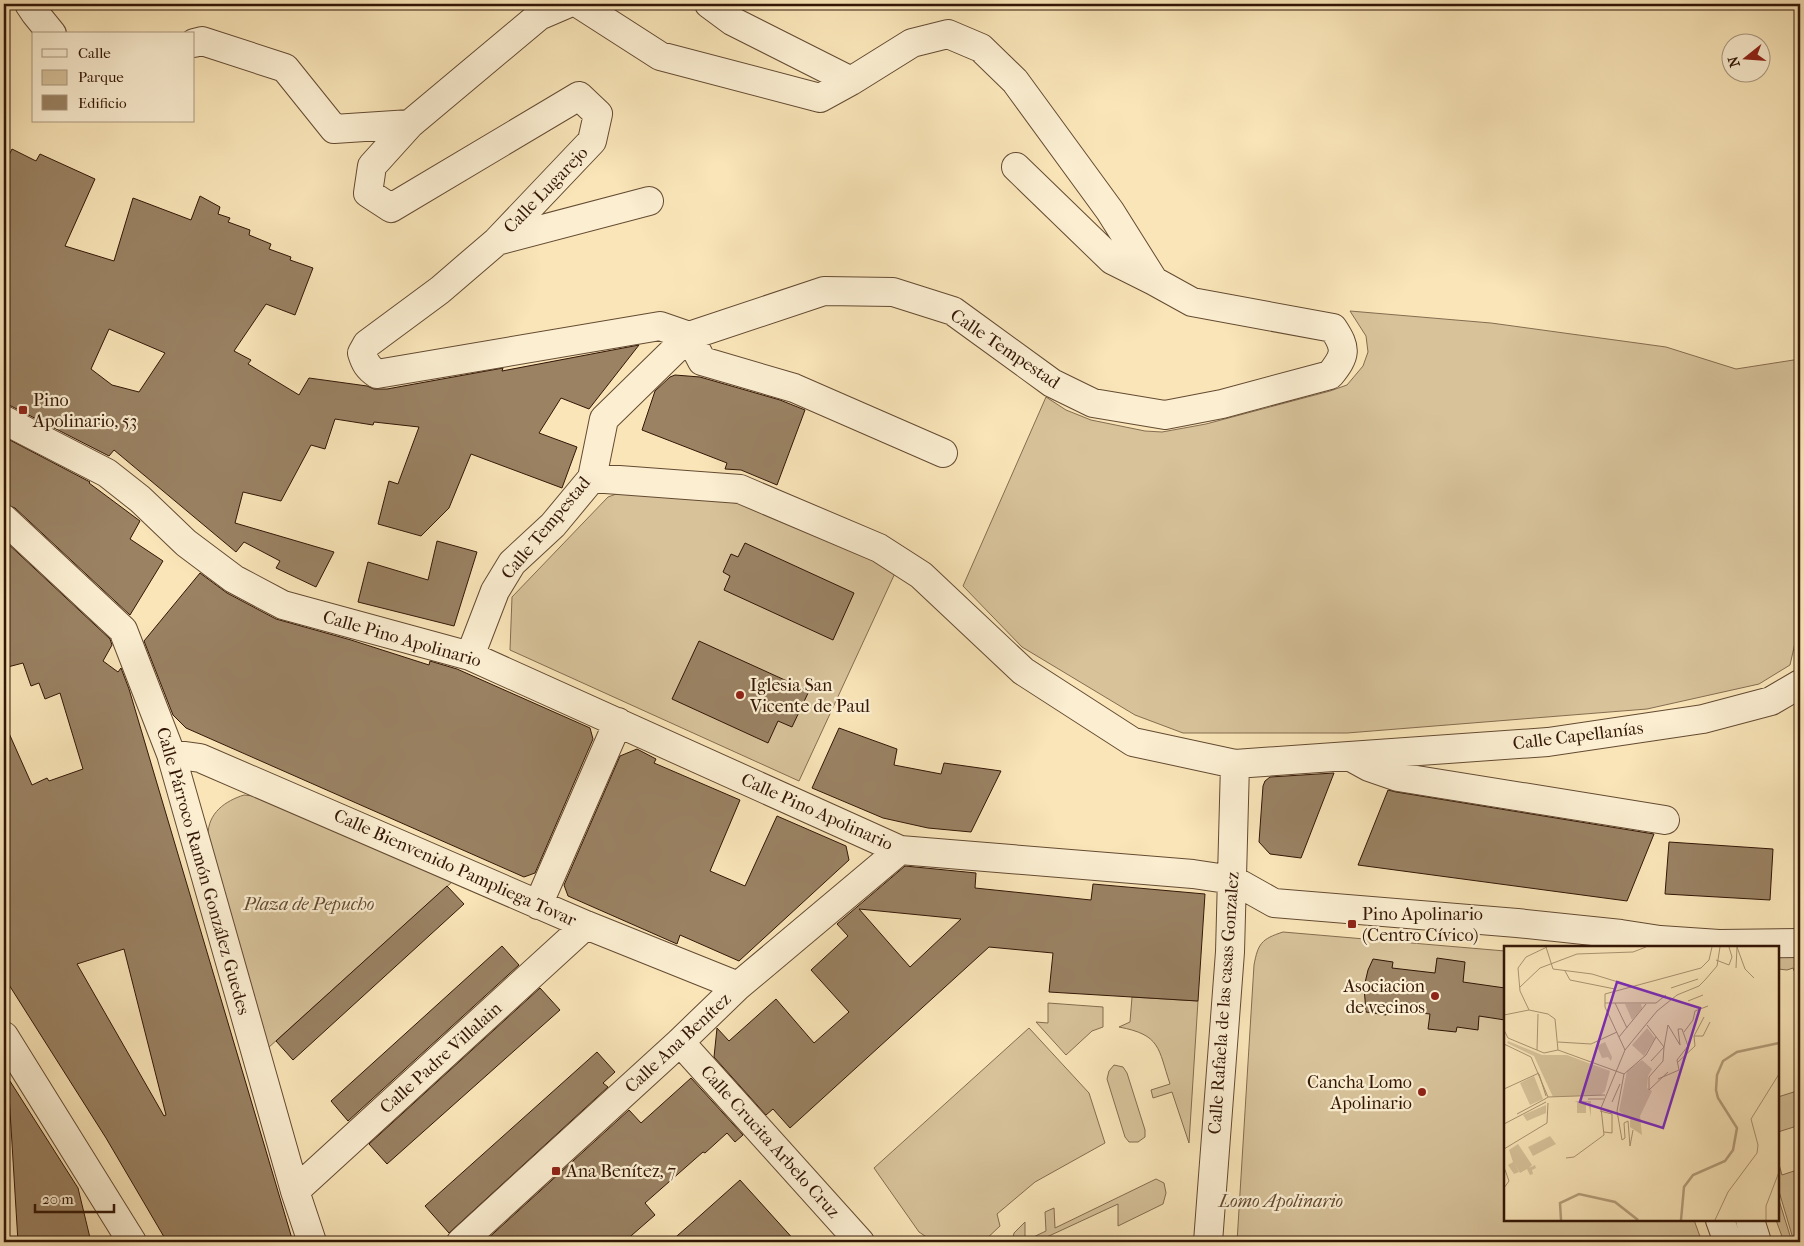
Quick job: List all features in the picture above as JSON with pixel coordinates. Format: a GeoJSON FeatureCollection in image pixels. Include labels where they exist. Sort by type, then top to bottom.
{"type":"FeatureCollection","features":[{"type":"Feature","properties":{"kind":"street"},"geometry":{"type":"LineString","coordinates":[[29,4],[50,32]]}},
{"type":"Feature","properties":{"kind":"street","name":"Calle Lugarejo"},"geometry":{"type":"LineString","coordinates":[[567,4],[539,16],[410,124],[372,166],[368,193],[390,208],[579,96],[598,114],[592,141],[497,241],[440,290],[367,344],[362,353],[364,362],[369,369],[377,374],[660,326],[689,336]]}},
{"type":"Feature","properties":{"kind":"street"},"geometry":{"type":"LineString","coordinates":[[578,4],[660,56],[820,98],[851,81]]}},
{"type":"Feature","properties":{"kind":"street"},"geometry":{"type":"LineString","coordinates":[[709,4],[732,20],[851,81]]}},
{"type":"Feature","properties":{"kind":"street","name":"Calle Tempestad"},"geometry":{"type":"LineString","coordinates":[[851,81],[912,43],[948,34],[981,48],[1014,81],[1026,96],[1110,211],[1154,281]]}},
{"type":"Feature","properties":{"kind":"street"},"geometry":{"type":"LineString","coordinates":[[195,43],[202,41],[285,68],[334,129],[410,124]]}},
{"type":"Feature","properties":{"kind":"street","name":"Calle Tempestad"},"geometry":{"type":"LineString","coordinates":[[470,656],[495,590],[512,564],[553,525],[592,478],[604,419],[689,336],[824,291],[893,292],[953,311],[1052,383],[1093,403],[1165,415],[1222,404],[1330,375],[1341,361],[1343,343],[1333,328],[1192,302],[1112,260],[1016,167]]}},
{"type":"Feature","properties":{"kind":"street"},"geometry":{"type":"LineString","coordinates":[[497,241],[649,200]]}},
{"type":"Feature","properties":{"kind":"street"},"geometry":{"type":"LineString","coordinates":[[689,336],[702,361],[794,388],[943,453]]}},
{"type":"Feature","properties":{"kind":"street","name":"Calle Pino Apolinario"},"geometry":{"type":"LineString","coordinates":[[4,420],[107,473],[140,499],[186,543],[234,579],[283,605],[470,656],[900,850],[1193,874],[1233,880],[1274,903],[1426,915],[1621,934],[1661,944],[1800,943]]}},
{"type":"Feature","properties":{"kind":"street","name":"Calle Capellanías"},"geometry":{"type":"LineString","coordinates":[[592,478],[740,489],[879,548],[921,575],[1023,671],[1133,742],[1235,764],[1548,742],[1703,719],[1771,701],[1800,684]]}},
{"type":"Feature","properties":{"kind":"street","name":"Calle Párroco Ramón González Guedes"},"geometry":{"type":"LineString","coordinates":[[4,519],[123,630],[172,754],[295,1191],[312,1242]]}},
{"type":"Feature","properties":{"kind":"street"},"geometry":{"type":"LineString","coordinates":[[538,905],[618,722]]}},
{"type":"Feature","properties":{"kind":"street","name":"Calle Bienvenido Pampliega Tovar"},"geometry":{"type":"LineString","coordinates":[[172,754],[200,758],[586,926],[738,986]]}},
{"type":"Feature","properties":{"kind":"street"},"geometry":{"type":"LineString","coordinates":[[1348,755],[1369,767],[1398,777],[1665,820]]}},
{"type":"Feature","properties":{"kind":"street","name":"Calle Rafaela de las casas Gonzalez"},"geometry":{"type":"LineString","coordinates":[[1208,1242],[1230,952],[1235,764]]}},
{"type":"Feature","properties":{"kind":"street","name":"Calle Ana Benítez"},"geometry":{"type":"LineString","coordinates":[[461,1242],[680,1042],[738,986],[900,850]]}},
{"type":"Feature","properties":{"kind":"street","name":"Calle Padre Villalain"},"geometry":{"type":"LineString","coordinates":[[295,1191],[586,926]]}},
{"type":"Feature","properties":{"kind":"street"},"geometry":{"type":"LineString","coordinates":[[1572,929],[1598,946]]}},
{"type":"Feature","properties":{"kind":"street"},"geometry":{"type":"LineString","coordinates":[[4,1036],[132,1242]]}},
{"type":"Feature","properties":{"kind":"street","name":"Calle Crucita Arbelo Cruz"},"geometry":{"type":"LineString","coordinates":[[680,1042],[860,1242]]}},
{"type":"Feature","properties":{"kind":"street"},"geometry":{"type":"LineString","coordinates":[[96,1185],[109,1242]]}},
{"type":"Feature","properties":{"kind":"street"},"geometry":{"type":"LineString","coordinates":[[1720,1221],[1728,1242]]}},
{"type":"Feature","properties":{"kind":"street"},"geometry":{"type":"LineString","coordinates":[[1750,1221],[1757,1242]]}},
{"type":"Feature","properties":{"kind":"green space"},"geometry":{"type":"Polygon","coordinates":[[[1350,311],[1491,323],[1666,347],[1736,369],[1800,359],[1800,621],[1790,665],[1759,684],[1647,709],[1347,733],[1183,733],[1135,715],[1022,647],[963,586],[1046,397],[1066,410],[1091,420],[1145,431],[1162,432],[1206,424],[1330,391],[1347,385],[1363,366],[1368,352],[1366,336],[1350,311]]]}},
{"type":"Feature","properties":{"kind":"green space"},"geometry":{"type":"Polygon","coordinates":[[[630,489],[759,506],[896,571],[799,781],[510,650],[512,597],[608,497],[630,489]]]}},
{"type":"Feature","properties":{"kind":"green space","name":"Plaza de Pepucho"},"geometry":{"type":"Polygon","coordinates":[[[244,795],[262,797],[452,882],[268,1048],[208,835],[214,814],[224,804],[244,795]]]}},
{"type":"Feature","properties":{"kind":"green space","name":"Lomo Apolinario"},"geometry":{"type":"Polygon","coordinates":[[[1283,932],[1504,951],[1504,1221],[1694,1221],[1702,1242],[1237,1242],[1254,965],[1259,947],[1270,937],[1283,932]]]}},
{"type":"Feature","properties":{"kind":"green space"},"geometry":{"type":"Polygon","coordinates":[[[1779,954],[1800,954],[1800,979],[1798,980],[1793,968],[1787,970],[1779,969],[1779,954]]]}},
{"type":"Feature","properties":{"kind":"green space"},"geometry":{"type":"Polygon","coordinates":[[[1132,997],[1198,1001],[1189,1143],[1172,1092],[1153,1098],[1151,1090],[1170,1084],[1156,1045],[1143,1034],[1119,1027],[1130,1022],[1132,997]]]}},
{"type":"Feature","properties":{"kind":"green space"},"geometry":{"type":"Polygon","coordinates":[[[1048,1003],[1103,1007],[1103,1027],[1092,1031],[1066,1055],[1036,1022],[1048,1023],[1048,1003]]]}},
{"type":"Feature","properties":{"kind":"green space"},"geometry":{"type":"Polygon","coordinates":[[[1029,1028],[1089,1093],[1105,1143],[1035,1182],[997,1214],[1000,1226],[983,1242],[934,1242],[919,1232],[874,1168],[1029,1028]]]}},
{"type":"Feature","properties":{"kind":"green space"},"geometry":{"type":"Polygon","coordinates":[[[1114,1065],[1123,1067],[1127,1073],[1145,1130],[1145,1137],[1138,1142],[1129,1142],[1125,1137],[1107,1079],[1109,1071],[1114,1065]]]}},
{"type":"Feature","properties":{"kind":"green space"},"geometry":{"type":"Polygon","coordinates":[[[1800,1090],[1800,1125],[1779,1132],[1779,1097],[1800,1090]]]}},
{"type":"Feature","properties":{"kind":"green space"},"geometry":{"type":"Polygon","coordinates":[[[1779,1164],[1782,1175],[1800,1169],[1800,1242],[1794,1242],[1779,1191],[1779,1164]]]}},
{"type":"Feature","properties":{"kind":"green space"},"geometry":{"type":"Polygon","coordinates":[[[1156,1179],[1164,1183],[1166,1193],[1163,1204],[1118,1226],[1118,1204],[1036,1242],[1012,1242],[1014,1233],[1025,1222],[1025,1241],[1046,1231],[1045,1212],[1054,1208],[1055,1228],[1156,1179]]]}},
{"type":"Feature","properties":{"kind":"green space"},"geometry":{"type":"Polygon","coordinates":[[[1779,1200],[1792,1242],[1784,1242],[1776,1221],[1779,1221],[1779,1200]]]}},
{"type":"Feature","properties":{"kind":"building"},"geometry":{"type":"Polygon","coordinates":[[[12,149],[36,161],[40,154],[95,179],[65,246],[114,261],[133,198],[191,220],[200,196],[220,207],[218,214],[230,218],[228,222],[250,230],[249,235],[271,244],[269,249],[291,257],[290,260],[313,268],[295,315],[266,304],[234,351],[251,360],[248,364],[299,395],[309,378],[367,386],[374,389],[387,389],[503,368],[502,371],[639,345],[589,409],[561,398],[539,433],[577,447],[562,488],[471,454],[449,508],[421,536],[378,524],[389,481],[398,484],[419,427],[374,422],[373,425],[335,419],[325,449],[311,445],[281,501],[243,492],[235,523],[334,552],[316,587],[276,568],[280,561],[244,542],[236,552],[114,450],[109,456],[4,404],[4,165],[12,149]],[[109,329],[91,369],[112,385],[139,392],[165,353],[109,329]]]}},
{"type":"Feature","properties":{"kind":"building"},"geometry":{"type":"Polygon","coordinates":[[[675,375],[700,377],[780,400],[805,410],[777,485],[741,470],[725,469],[727,463],[642,430],[655,391],[670,377],[675,375]]]}},
{"type":"Feature","properties":{"kind":"building"},"geometry":{"type":"Polygon","coordinates":[[[4,437],[90,482],[140,521],[130,539],[163,561],[130,615],[15,508],[4,504],[4,437]]]}},
{"type":"Feature","properties":{"kind":"building"},"geometry":{"type":"Polygon","coordinates":[[[4,540],[110,639],[112,645],[103,661],[118,672],[121,668],[129,689],[293,1242],[167,1242],[106,1138],[4,977],[4,722],[32,785],[47,778],[49,781],[83,769],[60,693],[45,699],[39,683],[31,686],[23,663],[4,668],[4,540]],[[124,949],[77,964],[164,1116],[166,1115],[124,949]]]}},
{"type":"Feature","properties":{"kind":"building"},"geometry":{"type":"Polygon","coordinates":[[[437,541],[477,552],[454,626],[358,602],[368,562],[428,580],[437,541]]]}},
{"type":"Feature","properties":{"kind":"building"},"geometry":{"type":"Polygon","coordinates":[[[745,543],[854,593],[833,640],[724,590],[730,576],[723,572],[731,554],[738,557],[745,543]]]}},
{"type":"Feature","properties":{"kind":"building"},"geometry":{"type":"Polygon","coordinates":[[[200,573],[227,593],[276,619],[429,665],[430,661],[457,669],[590,728],[593,739],[535,873],[524,877],[186,728],[173,715],[144,641],[200,573]]]}},
{"type":"Feature","properties":{"kind":"building","name":"Iglesia San Vicente de Paul"},"geometry":{"type":"Polygon","coordinates":[[[699,641],[809,691],[792,727],[778,721],[768,743],[672,699],[699,641]]]}},
{"type":"Feature","properties":{"kind":"building"},"geometry":{"type":"Polygon","coordinates":[[[839,728],[897,749],[894,765],[941,774],[944,763],[1001,771],[971,832],[928,828],[883,818],[812,788],[839,728]]]}},
{"type":"Feature","properties":{"kind":"building"},"geometry":{"type":"Polygon","coordinates":[[[637,749],[656,759],[654,763],[740,800],[710,871],[745,886],[777,816],[846,846],[849,860],[739,961],[680,935],[677,944],[568,896],[564,885],[620,756],[637,749]]]}},
{"type":"Feature","properties":{"kind":"building"},"geometry":{"type":"Polygon","coordinates":[[[1334,773],[1301,858],[1270,854],[1259,842],[1263,786],[1265,781],[1270,777],[1334,773]]]}},
{"type":"Feature","properties":{"kind":"building"},"geometry":{"type":"Polygon","coordinates":[[[1388,790],[1654,834],[1627,901],[1358,865],[1388,790]]]}},
{"type":"Feature","properties":{"kind":"building"},"geometry":{"type":"Polygon","coordinates":[[[1669,842],[1773,849],[1770,900],[1665,894],[1669,842]]]}},
{"type":"Feature","properties":{"kind":"building"},"geometry":{"type":"Polygon","coordinates":[[[905,866],[976,873],[975,888],[1091,900],[1093,884],[1205,894],[1198,1001],[1049,992],[1053,953],[989,947],[790,1128],[773,1109],[766,1115],[714,1057],[717,1028],[729,1041],[776,999],[814,1043],[849,1012],[811,970],[848,936],[837,924],[905,866]],[[859,909],[910,967],[961,919],[859,909]]]}},
{"type":"Feature","properties":{"kind":"building"},"geometry":{"type":"Polygon","coordinates":[[[447,886],[464,904],[293,1060],[276,1041],[447,886]]]}},
{"type":"Feature","properties":{"kind":"building"},"geometry":{"type":"Polygon","coordinates":[[[502,946],[519,965],[348,1121],[331,1101],[502,946]]]}},
{"type":"Feature","properties":{"kind":"building","name":"Asociacion de vecinos"},"geometry":{"type":"Polygon","coordinates":[[[1437,958],[1465,962],[1463,982],[1504,988],[1504,1020],[1479,1016],[1478,1030],[1457,1027],[1456,1032],[1428,1029],[1430,1014],[1387,1009],[1386,1015],[1366,1012],[1364,987],[1373,959],[1393,962],[1392,968],[1435,973],[1437,958]]]}},
{"type":"Feature","properties":{"kind":"building"},"geometry":{"type":"Polygon","coordinates":[[[540,988],[560,1010],[387,1164],[369,1144],[540,988]]]}},
{"type":"Feature","properties":{"kind":"building"},"geometry":{"type":"Polygon","coordinates":[[[597,1052],[615,1072],[603,1083],[608,1087],[449,1233],[425,1206],[597,1052]]]}},
{"type":"Feature","properties":{"kind":"building"},"geometry":{"type":"Polygon","coordinates":[[[8,1078],[78,1188],[91,1242],[18,1242],[8,1078]]]}},
{"type":"Feature","properties":{"kind":"building"},"geometry":{"type":"Polygon","coordinates":[[[691,1078],[743,1135],[735,1142],[727,1133],[645,1203],[655,1215],[624,1242],[484,1242],[629,1110],[641,1123],[691,1078]]]}},
{"type":"Feature","properties":{"kind":"building"},"geometry":{"type":"Polygon","coordinates":[[[740,1180],[796,1242],[670,1242],[693,1222],[740,1180]]]}},
{"type":"Feature","properties":{"kind":"place","name":"Pino Apolinario, 53"},"geometry":{"type":"Point","coordinates":[23,410]}},
{"type":"Feature","properties":{"kind":"place","name":"Iglesia San Vicente de Paul"},"geometry":{"type":"Point","coordinates":[740,695]}},
{"type":"Feature","properties":{"kind":"place","name":"Pino Apolinario (Centro Cívico)"},"geometry":{"type":"Point","coordinates":[1352,924]}},
{"type":"Feature","properties":{"kind":"place","name":"Asociacion de vecinos"},"geometry":{"type":"Point","coordinates":[1435,996]}},
{"type":"Feature","properties":{"kind":"place","name":"Cancha Lomo Apolinario"},"geometry":{"type":"Point","coordinates":[1422,1092]}},
{"type":"Feature","properties":{"kind":"place","name":"Ana Benítez, 7"},"geometry":{"type":"Point","coordinates":[556,1171]}}]}
